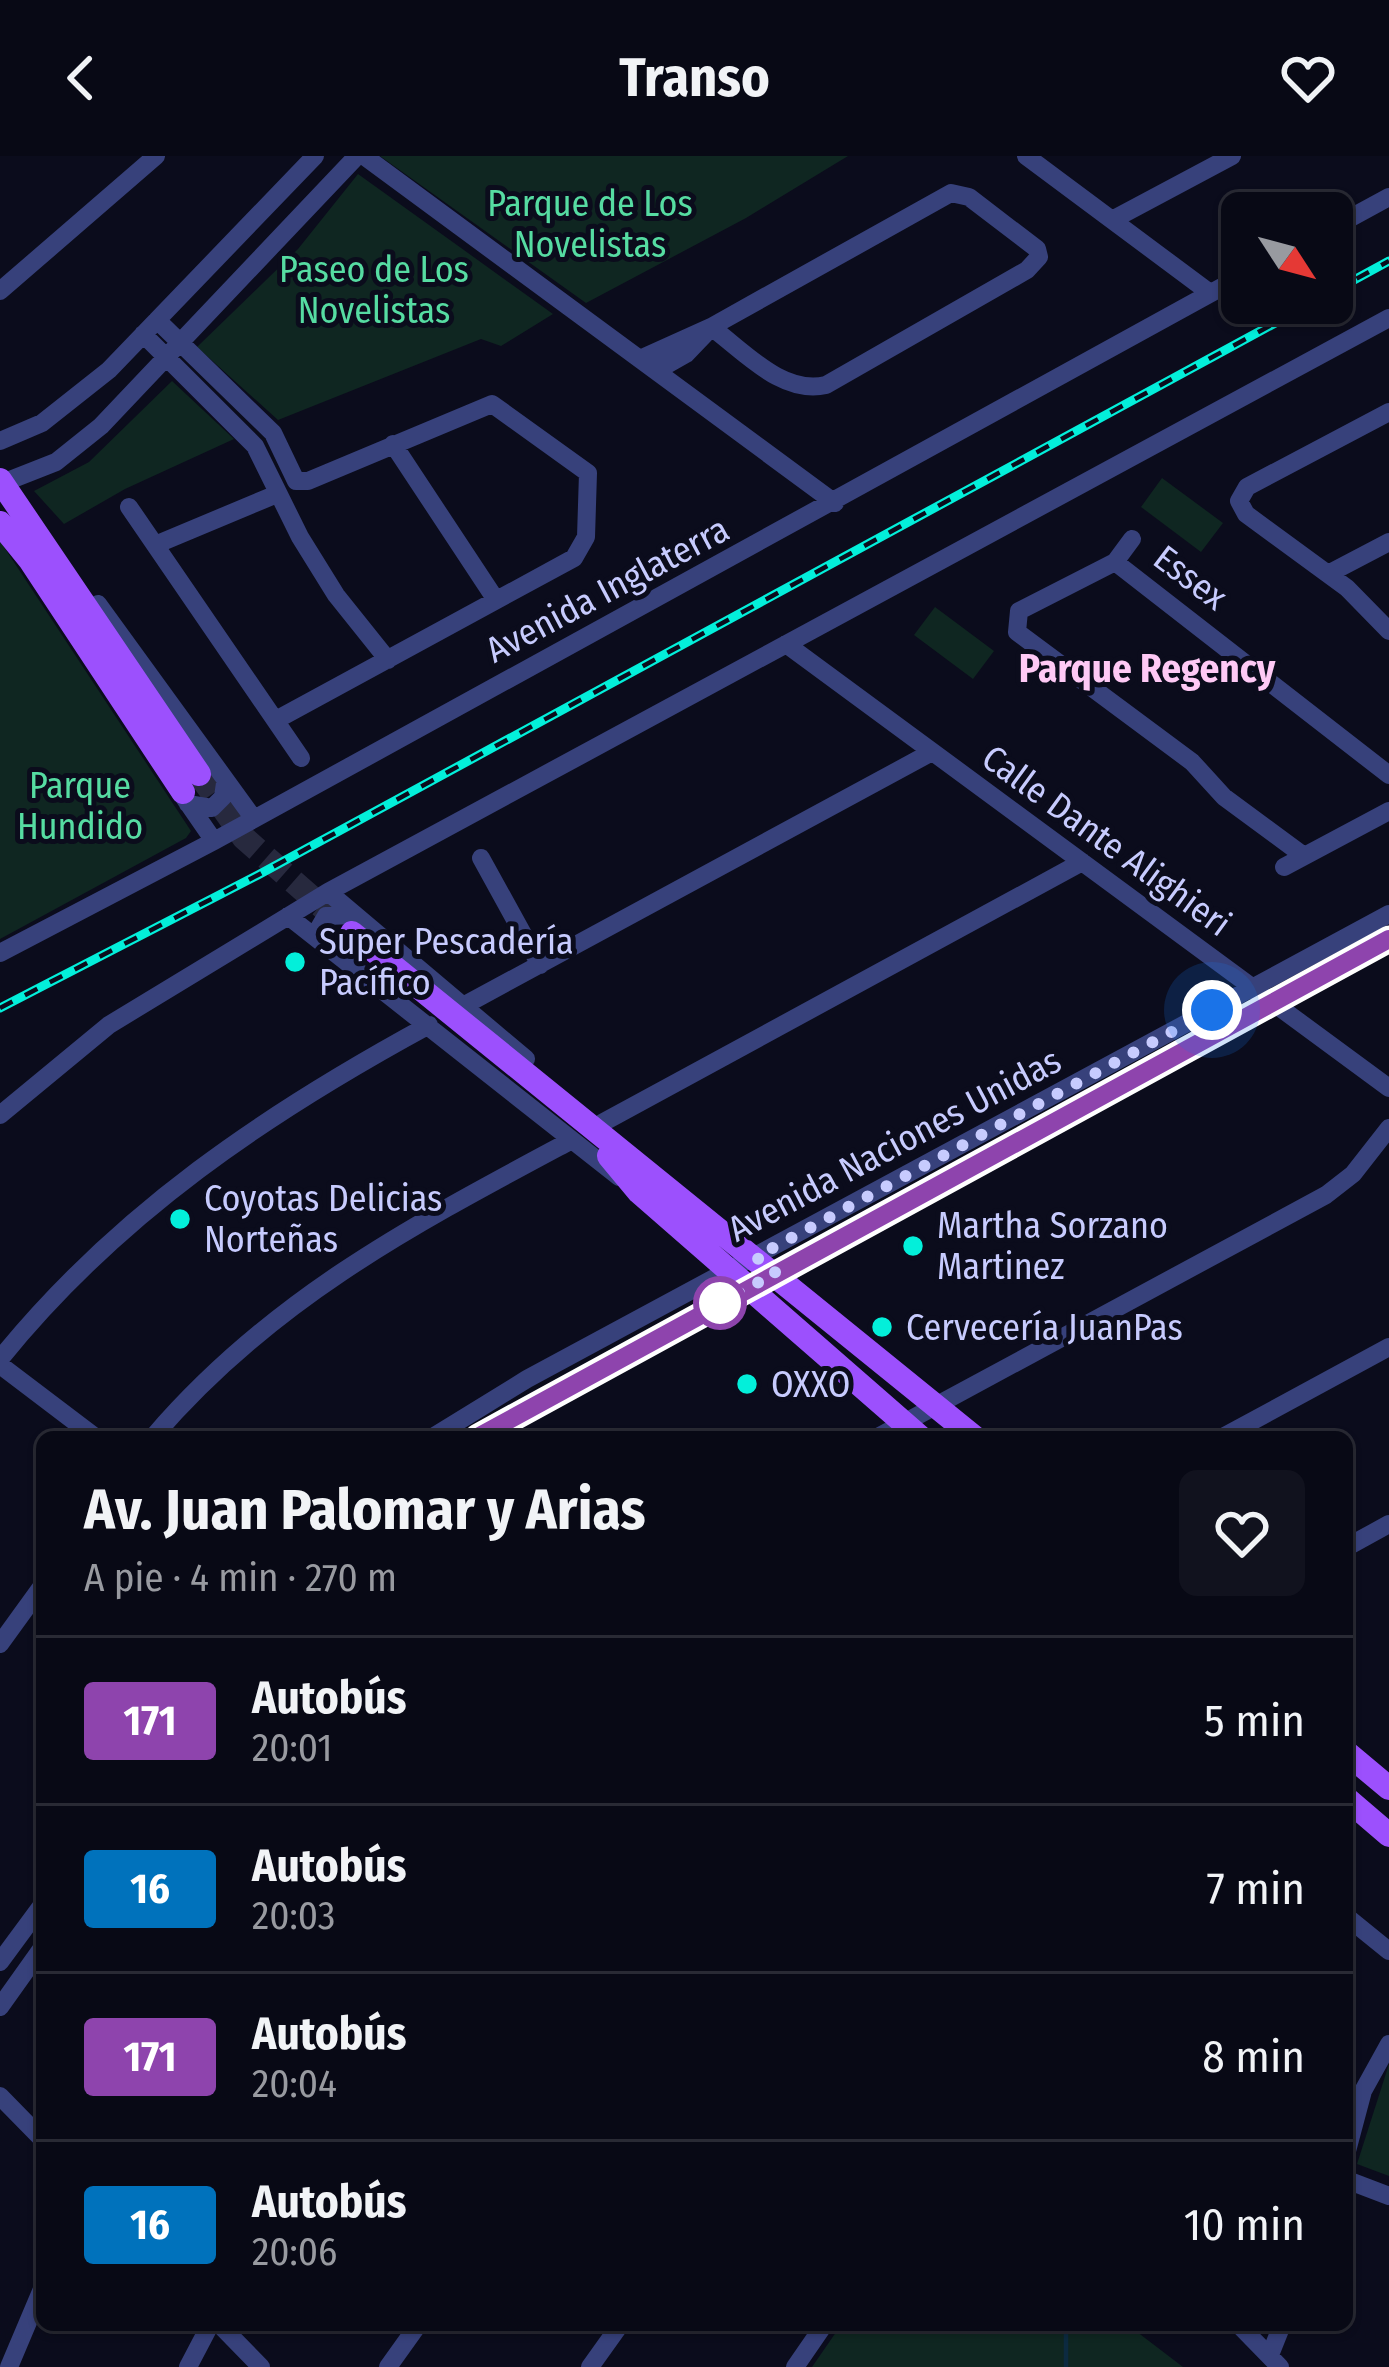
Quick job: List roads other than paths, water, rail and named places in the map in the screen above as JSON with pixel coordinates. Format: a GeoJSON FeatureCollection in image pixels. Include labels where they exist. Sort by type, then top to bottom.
{"type":"FeatureCollection","features":[{"type":"Feature","properties":{"kind":"main road"},"geometry":{"type":"LineString","coordinates":[[1,483],[33,522],[190,790]]}},
{"type":"Feature","properties":{"kind":"main road"},"geometry":{"type":"LineString","coordinates":[[0,525],[30,560],[190,790]]}},
{"type":"Feature","properties":{"kind":"main road"},"geometry":{"type":"LineString","coordinates":[[342,934],[668,1187],[967,1431]]}},
{"type":"Feature","properties":{"kind":"main road"},"geometry":{"type":"LineString","coordinates":[[342,934],[608,1155],[639,1192],[742,1277],[911,1430]]}},
{"type":"Feature","properties":{"kind":"main road"},"geometry":{"type":"LineString","coordinates":[[1353,1758],[1389,1788]]}},
{"type":"Feature","properties":{"kind":"main road"},"geometry":{"type":"LineString","coordinates":[[1353,1804],[1389,1835]]}},
{"type":"Feature","properties":{"kind":"street"},"geometry":{"type":"LineString","coordinates":[[0,291],[156,156]]}},
{"type":"Feature","properties":{"kind":"street"},"geometry":{"type":"LineString","coordinates":[[0,441],[76,399],[315,156]]}},
{"type":"Feature","properties":{"kind":"street"},"geometry":{"type":"LineString","coordinates":[[1,483],[74,451],[361,156],[835,503]]}},
{"type":"Feature","properties":{"kind":"street"},"geometry":{"type":"LineString","coordinates":[[1026,156],[1210,293]]}},
{"type":"Feature","properties":{"kind":"street"},"geometry":{"type":"LineString","coordinates":[[1112,220],[1232,156]]}},
{"type":"Feature","properties":{"kind":"street"},"geometry":{"type":"LineString","coordinates":[[648,365],[711,327],[951,193],[969,197],[1037,249],[1039,257],[1027,270],[826,385],[804,390],[785,382],[711,327]]}},
{"type":"Feature","properties":{"kind":"street"},"geometry":{"type":"LineString","coordinates":[[1353,217],[1389,197]]}},
{"type":"Feature","properties":{"kind":"street","name":"Avenida Inglaterra"},"geometry":{"type":"LineString","coordinates":[[0,953],[835,503],[1221,287]]}},
{"type":"Feature","properties":{"kind":"street"},"geometry":{"type":"LineString","coordinates":[[0,1115],[110,1025],[328,892],[1389,318]]}},
{"type":"Feature","properties":{"kind":"street"},"geometry":{"type":"LineString","coordinates":[[150,327],[273,433],[296,481],[308,482],[492,404],[588,473],[582,548],[276,720]]}},
{"type":"Feature","properties":{"kind":"street"},"geometry":{"type":"LineString","coordinates":[[174,350],[255,446],[336,595],[388,659]]}},
{"type":"Feature","properties":{"kind":"street"},"geometry":{"type":"LineString","coordinates":[[1389,412],[1240,494],[1246,514],[1328,574],[1389,631]]}},
{"type":"Feature","properties":{"kind":"street"},"geometry":{"type":"LineString","coordinates":[[393,444],[496,600]]}},
{"type":"Feature","properties":{"kind":"street"},"geometry":{"type":"LineString","coordinates":[[155,545],[277,494]]}},
{"type":"Feature","properties":{"kind":"street"},"geometry":{"type":"LineString","coordinates":[[129,507],[301,758]]}},
{"type":"Feature","properties":{"kind":"street"},"geometry":{"type":"LineString","coordinates":[[33,522],[254,819]]}},
{"type":"Feature","properties":{"kind":"street"},"geometry":{"type":"LineString","coordinates":[[1115,562],[1132,539]]}},
{"type":"Feature","properties":{"kind":"street"},"geometry":{"type":"LineString","coordinates":[[1328,574],[1389,542]]}},
{"type":"Feature","properties":{"kind":"street","name":"Essex"},"geometry":{"type":"LineString","coordinates":[[1304,856],[1224,797],[1192,762],[1020,637],[1015,626],[1019,610],[1115,562],[1389,775]]}},
{"type":"Feature","properties":{"kind":"street","name":"Calle Dante Alighieri"},"geometry":{"type":"LineString","coordinates":[[786,644],[1389,1088]]}},
{"type":"Feature","properties":{"kind":"street"},"geometry":{"type":"LineString","coordinates":[[463,1006],[932,752]]}},
{"type":"Feature","properties":{"kind":"street"},"geometry":{"type":"LineString","coordinates":[[190,790],[212,808],[223,797],[225,783]]}},
{"type":"Feature","properties":{"kind":"street"},"geometry":{"type":"LineString","coordinates":[[190,790],[214,841]]}},
{"type":"Feature","properties":{"kind":"street"},"geometry":{"type":"LineString","coordinates":[[1284,867],[1389,811]]}},
{"type":"Feature","properties":{"kind":"street"},"geometry":{"type":"LineString","coordinates":[[481,859],[540,964]]}},
{"type":"Feature","properties":{"kind":"street"},"geometry":{"type":"LineString","coordinates":[[602,1123],[1082,862]]}},
{"type":"Feature","properties":{"kind":"street"},"geometry":{"type":"LineString","coordinates":[[328,892],[342,934],[429,1024],[639,1192]]}},
{"type":"Feature","properties":{"kind":"street","name":"Avenida Naciones Unidas"},"geometry":{"type":"LineString","coordinates":[[766,1265],[1389,914]]}},
{"type":"Feature","properties":{"kind":"street"},"geometry":{"type":"LineString","coordinates":[[289,916],[342,934],[463,1006],[602,1123],[668,1187]]}},
{"type":"Feature","properties":{"kind":"street","name":"Avenida Naciones Unidas"},"geometry":{"type":"LineString","coordinates":[[445,1431],[1389,939]]}},
{"type":"Feature","properties":{"kind":"street"},"geometry":{"type":"LineString","coordinates":[[86,1431],[0,1362],[73,1277],[189,1175],[279,1108],[429,1024]]}},
{"type":"Feature","properties":{"kind":"street"},"geometry":{"type":"LineString","coordinates":[[911,1430],[937,1405],[1326,1195],[1353,1174],[1389,1128]]}},
{"type":"Feature","properties":{"kind":"street"},"geometry":{"type":"LineString","coordinates":[[159,1431],[245,1343],[312,1288],[390,1237],[570,1141]]}},
{"type":"Feature","properties":{"kind":"street","name":"Avenida Naciones Unidas"},"geometry":{"type":"LineString","coordinates":[[488,1431],[742,1277]]}},
{"type":"Feature","properties":{"kind":"street"},"geometry":{"type":"LineString","coordinates":[[1234,1431],[1389,1347]]}},
{"type":"Feature","properties":{"kind":"street"},"geometry":{"type":"LineString","coordinates":[[1353,1544],[1389,1524]]}},
{"type":"Feature","properties":{"kind":"street"},"geometry":{"type":"LineString","coordinates":[[0,1644],[36,1594]]}},
{"type":"Feature","properties":{"kind":"street"},"geometry":{"type":"LineString","coordinates":[[0,1963],[36,1913]]}},
{"type":"Feature","properties":{"kind":"street"},"geometry":{"type":"LineString","coordinates":[[1353,1922],[1389,1951]]}},
{"type":"Feature","properties":{"kind":"street"},"geometry":{"type":"LineString","coordinates":[[0,2007],[36,1956]]}},
{"type":"Feature","properties":{"kind":"street"},"geometry":{"type":"LineString","coordinates":[[1353,2128],[1363,2091],[1389,2044]]}},
{"type":"Feature","properties":{"kind":"street"},"geometry":{"type":"LineString","coordinates":[[0,2096],[36,2133]]}},
{"type":"Feature","properties":{"kind":"street"},"geometry":{"type":"LineString","coordinates":[[1353,2182],[1389,2196]]}},
{"type":"Feature","properties":{"kind":"street"},"geometry":{"type":"LineString","coordinates":[[9,2367],[36,2303]]}},
{"type":"Feature","properties":{"kind":"street"},"geometry":{"type":"LineString","coordinates":[[188,2367],[207,2331]]}},
{"type":"Feature","properties":{"kind":"street"},"geometry":{"type":"LineString","coordinates":[[226,2331],[261,2367]]}},
{"type":"Feature","properties":{"kind":"street"},"geometry":{"type":"LineString","coordinates":[[388,2367],[414,2331]]}},
{"type":"Feature","properties":{"kind":"street"},"geometry":{"type":"LineString","coordinates":[[590,2367],[616,2331]]}},
{"type":"Feature","properties":{"kind":"street"},"geometry":{"type":"LineString","coordinates":[[795,2367],[820,2331]]}},
{"type":"Feature","properties":{"kind":"street"},"geometry":{"type":"LineString","coordinates":[[1245,2331],[1275,2361]]}},
{"type":"Feature","properties":{"kind":"street"},"geometry":{"type":"LineString","coordinates":[[1275,2361],[1281,2331]]}},
{"type":"Feature","properties":{"kind":"waterway"},"geometry":{"type":"LineString","coordinates":[[1066,2331],[1066,2367]]}},
{"type":"Feature","properties":{"kind":"tunnel"},"geometry":{"type":"LineString","coordinates":[[199,774],[244,838],[352,933]]}},
{"type":"Feature","properties":{"kind":"railway"},"geometry":{"type":"LineString","coordinates":[[1353,281],[1389,261]]}},
{"type":"Feature","properties":{"kind":"railway"},"geometry":{"type":"LineString","coordinates":[[0,1008],[258,875],[1273,324]]}},
{"type":"Feature","properties":{"kind":"place","name":"Super Pescadería Pacífico"},"geometry":{"type":"Point","coordinates":[295,962]}},
{"type":"Feature","properties":{"kind":"place","name":"Coyotas Delicias Norteñas"},"geometry":{"type":"Point","coordinates":[180,1219]}},
{"type":"Feature","properties":{"kind":"place","name":"Martha Sorzano Martinez"},"geometry":{"type":"Point","coordinates":[913,1246]}},
{"type":"Feature","properties":{"kind":"place","name":"Cervecería JuanPas"},"geometry":{"type":"Point","coordinates":[882,1327]}},
{"type":"Feature","properties":{"kind":"place","name":"OXXO"},"geometry":{"type":"Point","coordinates":[747,1384]}},
{"type":"Feature","properties":{"kind":"district","name":"Parque Regency"},"geometry":{"type":"Point","coordinates":[1147,668]}},
{"type":"Feature","properties":{"kind":"park label","name":"Parque de Los Novelistas"},"geometry":{"type":"Point","coordinates":[590,224]}},
{"type":"Feature","properties":{"kind":"park label","name":"Paseo de Los Novelistas"},"geometry":{"type":"Point","coordinates":[374,290]}},
{"type":"Feature","properties":{"kind":"park label","name":"Parque Hundido"},"geometry":{"type":"Point","coordinates":[80,806]}}]}
